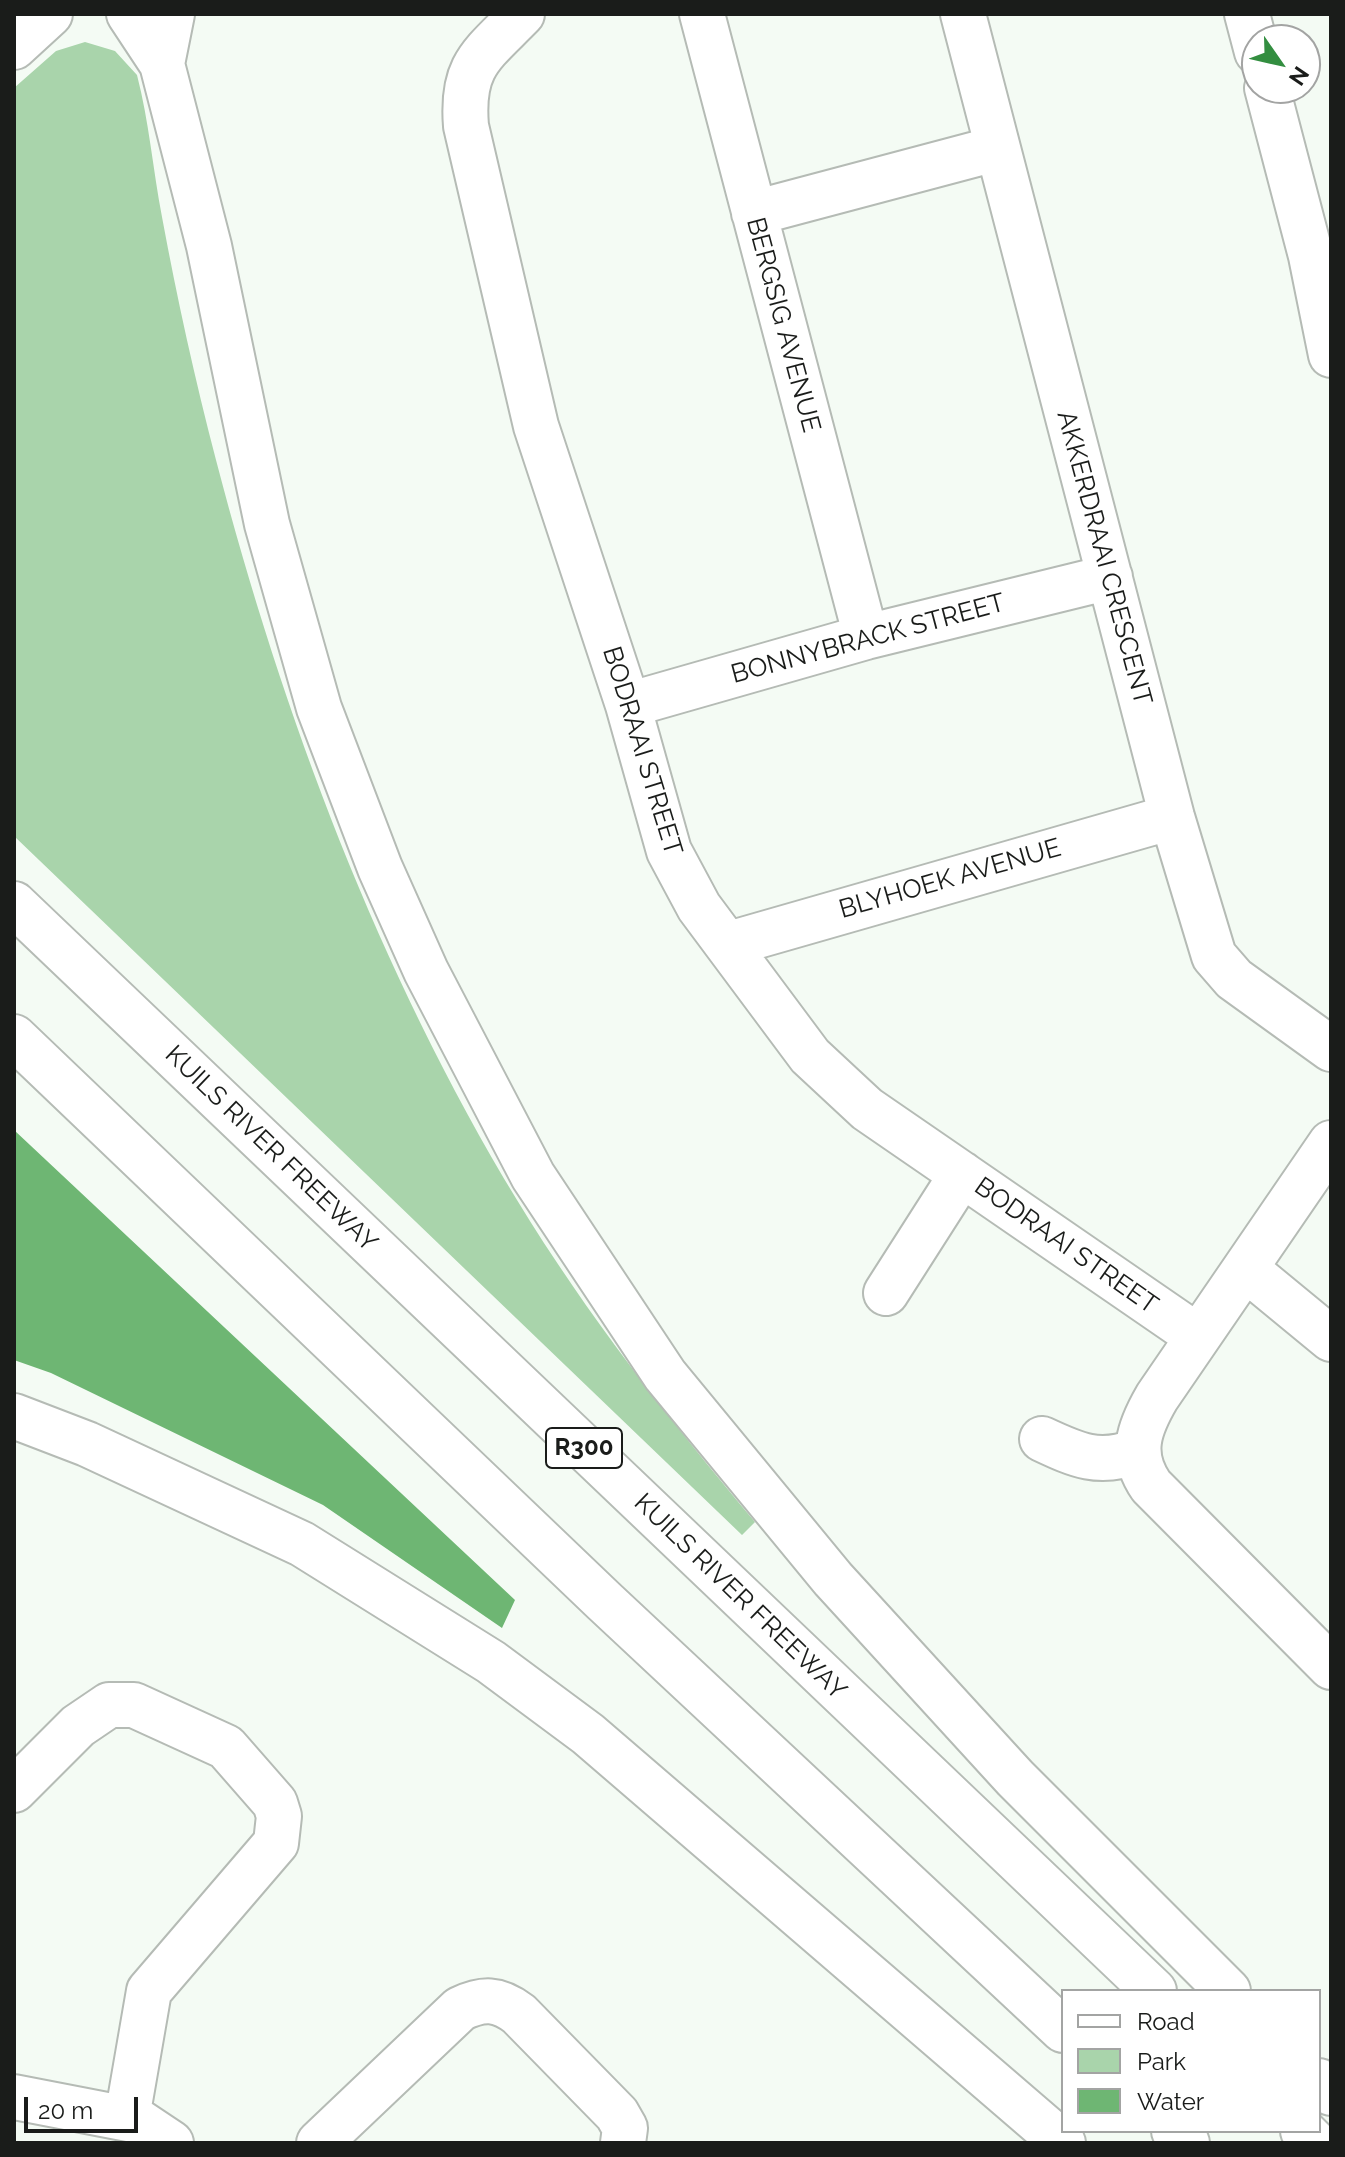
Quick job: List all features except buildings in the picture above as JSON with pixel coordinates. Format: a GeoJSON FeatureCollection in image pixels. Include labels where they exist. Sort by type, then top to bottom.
{"type":"FeatureCollection","features":[{"type":"Feature","properties":{"kind":"main road"},"geometry":{"type":"LineString","coordinates":[[14,47],[50,14]]}},
{"type":"Feature","properties":{"kind":"main road"},"geometry":{"type":"LineString","coordinates":[[129,14],[162,64],[209,246],[267,524],[319,708],[380,868],[426,971],[533,1176],[665,1375],[833,1579],[1005,1767],[1226,1989]]}},
{"type":"Feature","properties":{"kind":"main road"},"geometry":{"type":"LineString","coordinates":[[162,64],[172,14]]}},
{"type":"Feature","properties":{"kind":"main road","name":"BODRAAI STREET"},"geometry":{"type":"LineString","coordinates":[[522,14],[470,71],[464,93],[466,126],[536,426],[628,705],[669,851],[699,907],[827,1077],[867,1109],[1197,1336]]}},
{"type":"Feature","properties":{"kind":"main road","name":"BERGSIG AVENUE"},"geometry":{"type":"LineString","coordinates":[[702,14],[866,637]]}},
{"type":"Feature","properties":{"kind":"main road","name":"AKKERDRAAI CRESCENT"},"geometry":{"type":"LineString","coordinates":[[963,14],[995,149],[1172,817],[1210,944],[1222,967],[1331,1049]]}},
{"type":"Feature","properties":{"kind":"main road"},"geometry":{"type":"LineString","coordinates":[[1271,104],[1311,256],[1331,355]]}},
{"type":"Feature","properties":{"kind":"main road"},"geometry":{"type":"LineString","coordinates":[[754,213],[995,149]]}},
{"type":"Feature","properties":{"kind":"main road","name":"BONNYBRACK STREET"},"geometry":{"type":"LineString","coordinates":[[628,705],[866,637],[1110,577]]}},
{"type":"Feature","properties":{"kind":"main road","name":"BLYHOEK AVENUE"},"geometry":{"type":"LineString","coordinates":[[729,944],[1172,817]]}},
{"type":"Feature","properties":{"kind":"main road","name":"KUILS RIVER FREEWAY"},"geometry":{"type":"LineString","coordinates":[[14,904],[1152,1989]]}},
{"type":"Feature","properties":{"kind":"main road"},"geometry":{"type":"LineString","coordinates":[[14,1037],[627,1623],[1061,2028]]}},
{"type":"Feature","properties":{"kind":"main road"},"geometry":{"type":"LineString","coordinates":[[1331,1143],[1197,1336],[1147,1415],[1136,1451],[1139,1469],[1151,1486],[1331,1667]]}},
{"type":"Feature","properties":{"kind":"main road"},"geometry":{"type":"LineString","coordinates":[[886,1293],[962,1174]]}},
{"type":"Feature","properties":{"kind":"main road"},"geometry":{"type":"LineString","coordinates":[[1246,1269],[1331,1339]]}},
{"type":"Feature","properties":{"kind":"main road"},"geometry":{"type":"LineString","coordinates":[[14,1416],[101,1450],[302,1544],[491,1662],[588,1734],[1063,2143]]}},
{"type":"Feature","properties":{"kind":"main road"},"geometry":{"type":"LineString","coordinates":[[1042,1439],[1095,1459],[1118,1459],[1136,1451]]}},
{"type":"Feature","properties":{"kind":"main road"},"geometry":{"type":"LineString","coordinates":[[14,1790],[78,1726],[109,1705],[134,1705],[226,1747],[275,1803],[279,1816],[276,1843],[149,1991],[127,2118]]}},
{"type":"Feature","properties":{"kind":"main road"},"geometry":{"type":"LineString","coordinates":[[319,2143],[460,2009],[481,2000],[504,2003],[519,2014],[617,2114],[625,2128],[623,2143]]}},
{"type":"Feature","properties":{"kind":"main road"},"geometry":{"type":"LineString","coordinates":[[14,2097],[127,2118],[149,2126],[171,2143]]}},
{"type":"Feature","properties":{"kind":"green space"},"geometry":{"type":"Polygon","coordinates":[[[85,42],[115,51],[137,75],[187,339],[208,430],[243,556],[304,747],[379,933],[467,1113],[517,1200],[630,1366],[755,1522],[742,1535],[14,836],[14,88],[56,51],[85,42]]]}},
{"type":"Feature","properties":{"kind":"water"},"geometry":{"type":"Polygon","coordinates":[[[14,1130],[515,1600],[502,1628],[323,1505],[51,1373],[14,1360],[14,1130]]]}}]}
